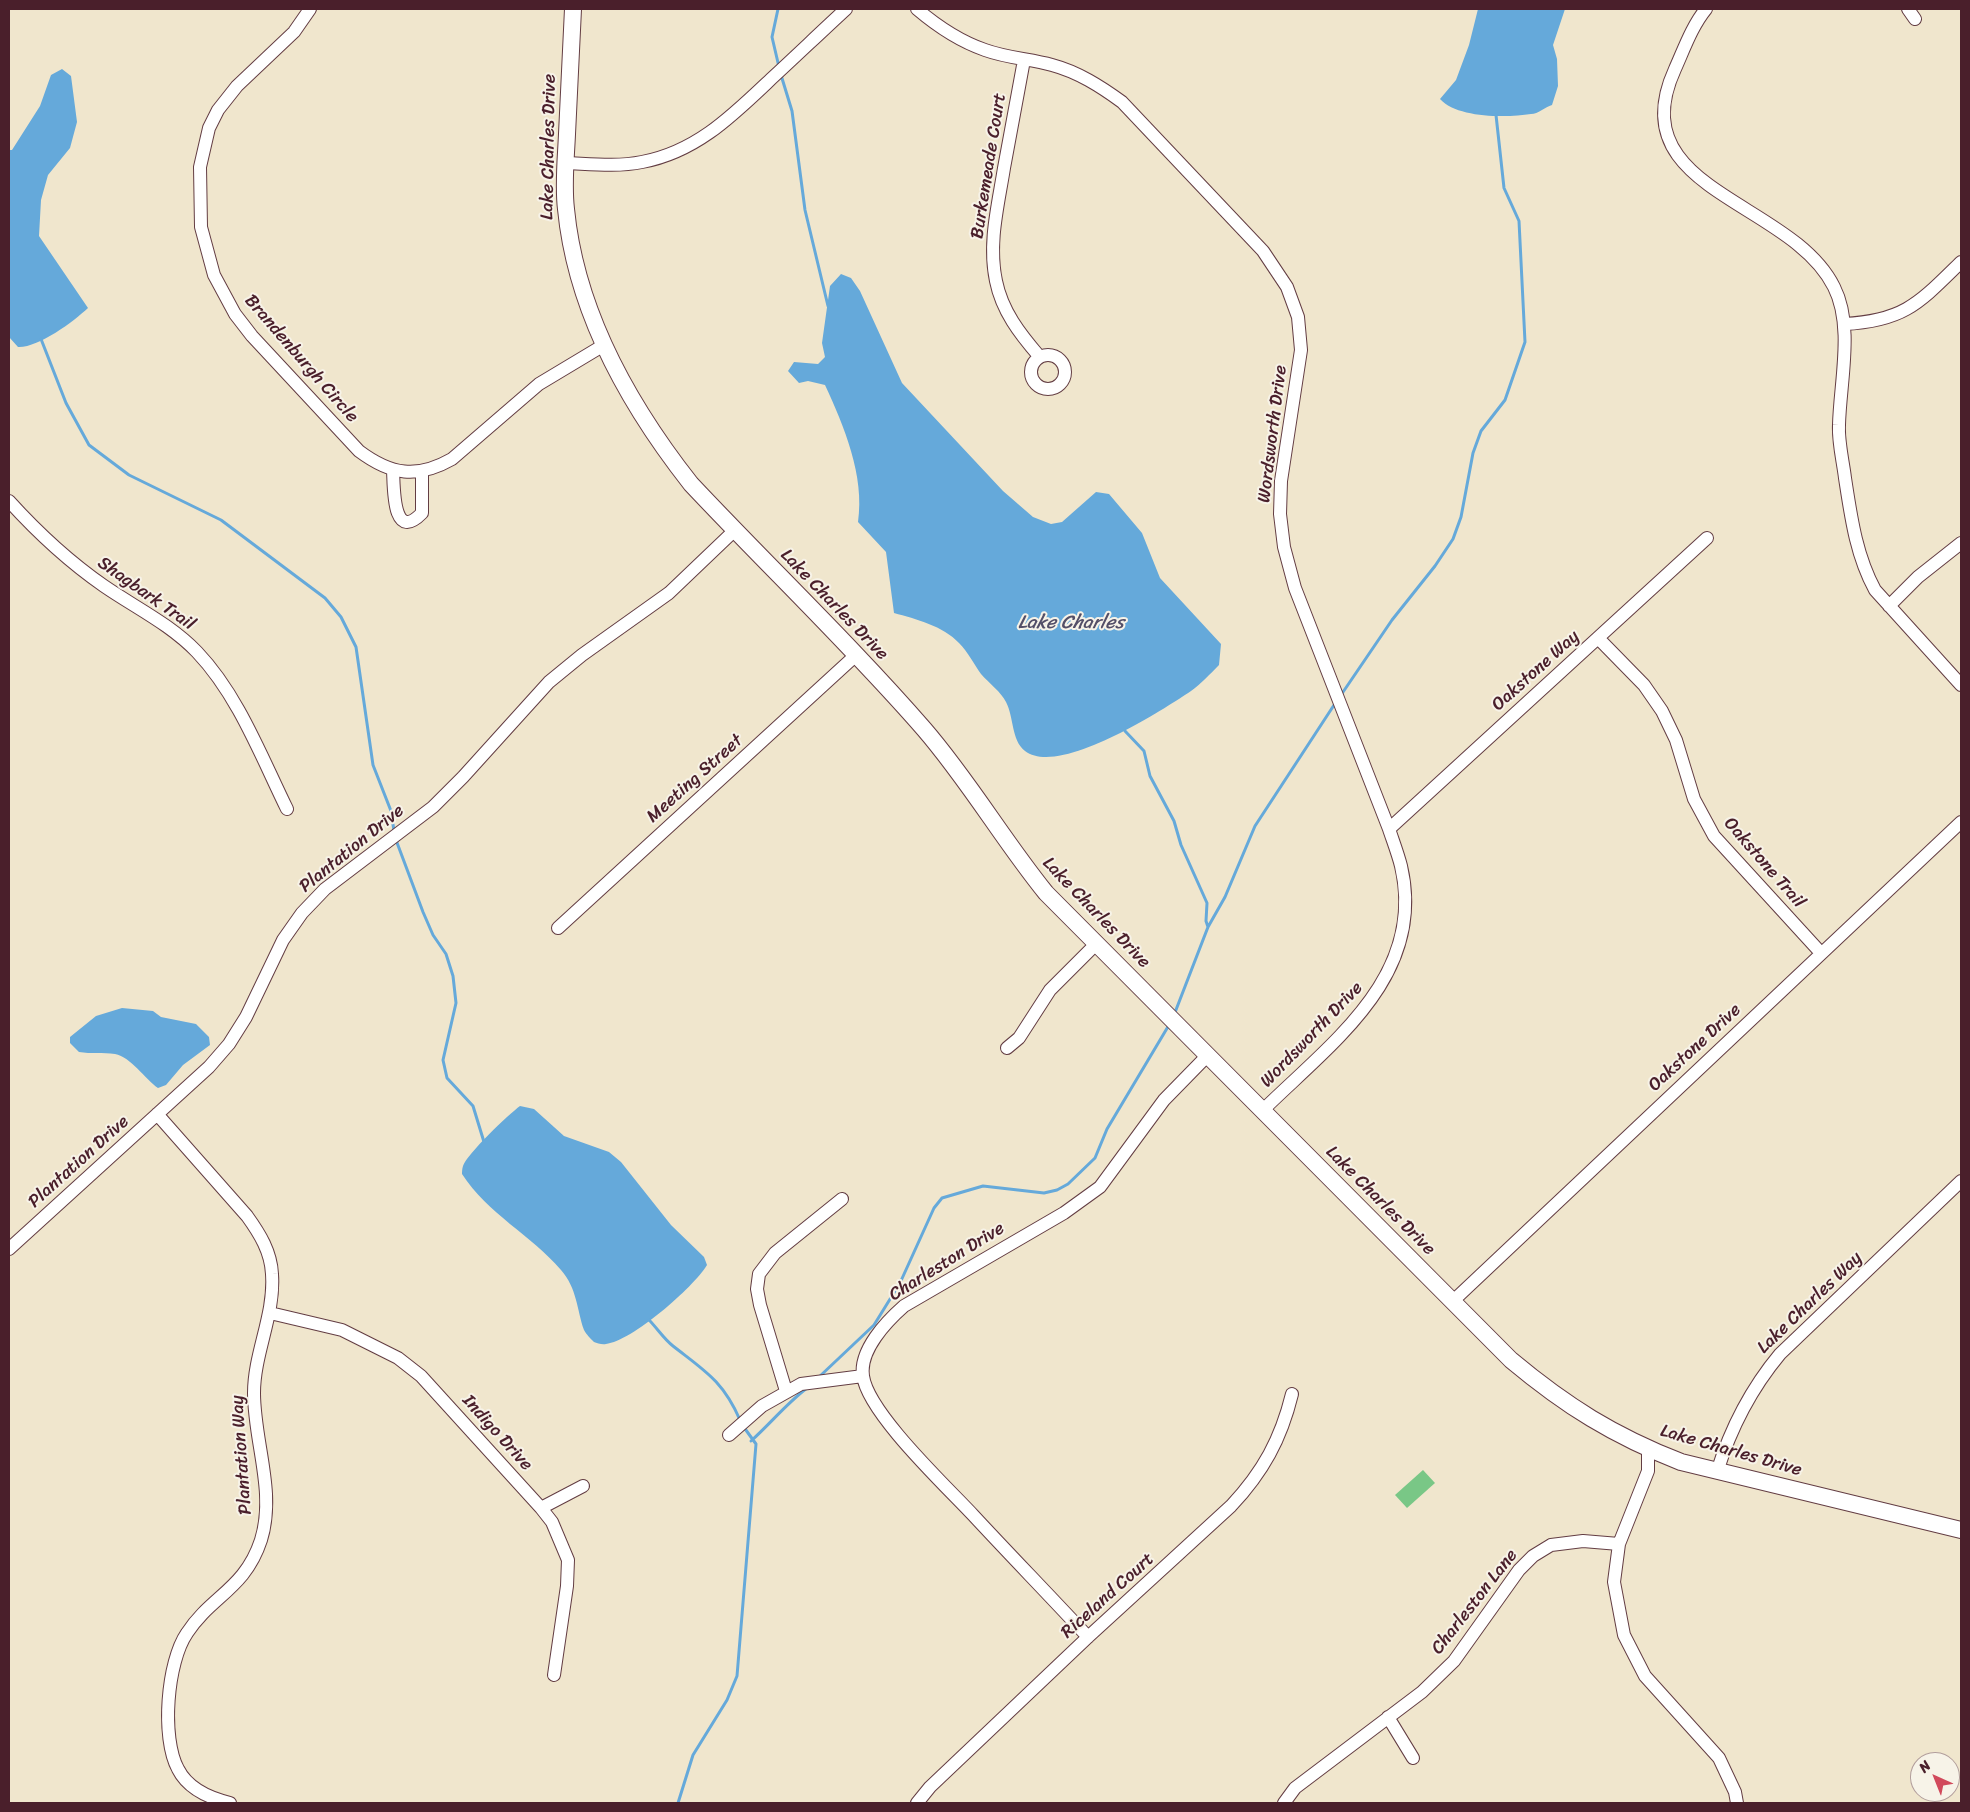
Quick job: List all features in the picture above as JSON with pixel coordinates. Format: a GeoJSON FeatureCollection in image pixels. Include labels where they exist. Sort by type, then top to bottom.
{"type":"FeatureCollection","features":[{"type":"Feature","properties":{"kind":"street","name":"Brandenburgh Circle"},"geometry":{"type":"LineString","coordinates":[[310,9],[294,32],[237,86],[218,110],[209,128],[200,167],[201,227],[207,257],[221,292],[252,336],[359,451],[375,463],[393,470],[422,471],[452,459],[539,384],[604,345]]}},
{"type":"Feature","properties":{"kind":"street","name":"Lake Charles Drive"},"geometry":{"type":"LineString","coordinates":[[573,9],[566,164],[566,208],[573,258],[586,303],[604,345],[633,402],[660,445],[691,484],[924,730],[962,778],[1019,860],[1046,893],[1511,1360],[1549,1392],[1598,1424],[1648,1449],[1717,1472],[1961,1530]]}},
{"type":"Feature","properties":{"kind":"street"},"geometry":{"type":"LineString","coordinates":[[566,164],[615,165],[642,162],[673,154],[699,141],[728,120],[846,9]]}},
{"type":"Feature","properties":{"kind":"street","name":"Wordsworth Drive"},"geometry":{"type":"LineString","coordinates":[[917,9],[948,32],[966,42],[984,50],[1052,65],[1078,74],[1122,102],[1263,251],[1287,287],[1298,318],[1301,350],[1281,481],[1280,514],[1284,548],[1295,588],[1389,830],[1401,866],[1405,900],[1402,935],[1390,970],[1377,993],[1362,1013],[1262,1111]]}},
{"type":"Feature","properties":{"kind":"street"},"geometry":{"type":"LineString","coordinates":[[1706,9],[1693,29],[1665,95],[1664,123],[1672,150],[1692,174],[1780,229],[1815,259],[1835,288],[1844,324],[1839,427],[1856,546],[1866,574],[1875,590],[1961,685]]}},
{"type":"Feature","properties":{"kind":"street","name":"Burkemeade Court"},"geometry":{"type":"LineString","coordinates":[[1024,60],[994,225],[992,255],[996,283],[1006,309],[1020,333],[1039,356]]}},
{"type":"Feature","properties":{"kind":"street"},"geometry":{"type":"LineString","coordinates":[[1844,324],[1886,319],[1904,312],[1921,300],[1961,262]]}},
{"type":"Feature","properties":{"kind":"street"},"geometry":{"type":"LineString","coordinates":[[393,470],[395,510],[399,517],[408,521],[416,520],[422,513],[422,471]]}},
{"type":"Feature","properties":{"kind":"street","name":"Shagbark Trail"},"geometry":{"type":"LineString","coordinates":[[9,500],[36,531],[81,570],[166,625],[197,652],[216,675],[233,701],[287,809]]}},
{"type":"Feature","properties":{"kind":"street","name":"Plantation Drive"},"geometry":{"type":"LineString","coordinates":[[9,1249],[209,1068],[229,1044],[246,1017],[283,940],[302,913],[326,889],[433,807],[463,777],[520,711],[549,682],[582,655],[669,593],[735,530]]}},
{"type":"Feature","properties":{"kind":"street","name":"Oakstone Way"},"geometry":{"type":"LineString","coordinates":[[1389,830],[1707,538]]}},
{"type":"Feature","properties":{"kind":"street"},"geometry":{"type":"LineString","coordinates":[[1888,606],[1918,577],[1961,542]]}},
{"type":"Feature","properties":{"kind":"street","name":"Oakstone Trail"},"geometry":{"type":"LineString","coordinates":[[1598,638],[1644,685],[1662,711],[1676,740],[1694,799],[1714,836],[1821,953]]}},
{"type":"Feature","properties":{"kind":"street","name":"Meeting Street"},"geometry":{"type":"LineString","coordinates":[[558,928],[855,656]]}},
{"type":"Feature","properties":{"kind":"street","name":"Oakstone Drive"},"geometry":{"type":"LineString","coordinates":[[1453,1301],[1961,822]]}},
{"type":"Feature","properties":{"kind":"street"},"geometry":{"type":"LineString","coordinates":[[1006,1048],[1018,1038],[1050,990],[1096,944]]}},
{"type":"Feature","properties":{"kind":"street","name":"Charleston Drive"},"geometry":{"type":"LineString","coordinates":[[863,1376],[865,1362],[873,1341],[886,1322],[904,1306],[932,1288],[1064,1213],[1100,1187],[1164,1100],[1207,1056]]}},
{"type":"Feature","properties":{"kind":"street","name":"Plantation Way"},"geometry":{"type":"LineString","coordinates":[[157,1114],[248,1216],[260,1234],[268,1253],[272,1273],[270,1313],[256,1369],[254,1392],[266,1493],[266,1511],[261,1538],[252,1562],[238,1583],[187,1633],[174,1661],[169,1689],[171,1751],[178,1769],[183,1777],[201,1793],[230,1803]]}},
{"type":"Feature","properties":{"kind":"street","name":"Lake Charles Way"},"geometry":{"type":"LineString","coordinates":[[1717,1472],[1731,1430],[1742,1407],[1761,1377],[1780,1354],[1961,1182]]}},
{"type":"Feature","properties":{"kind":"street"},"geometry":{"type":"LineString","coordinates":[[786,1391],[760,1305],[757,1289],[759,1274],[775,1253],[842,1199]]}},
{"type":"Feature","properties":{"kind":"street","name":"Indigo Drive"},"geometry":{"type":"LineString","coordinates":[[270,1313],[342,1330],[398,1358],[421,1376],[541,1508],[552,1522],[568,1560],[567,1586],[554,1674]]}},
{"type":"Feature","properties":{"kind":"street"},"geometry":{"type":"LineString","coordinates":[[729,1435],[762,1406],[786,1391],[814,1381],[863,1376],[879,1412],[910,1448],[1088,1637]]}},
{"type":"Feature","properties":{"kind":"street","name":"Riceland Court"},"geometry":{"type":"LineString","coordinates":[[917,1803],[930,1787],[1249,1487],[1259,1475],[1270,1454],[1287,1417],[1292,1394]]}},
{"type":"Feature","properties":{"kind":"street"},"geometry":{"type":"LineString","coordinates":[[1648,1449],[1648,1471],[1619,1544],[1614,1582],[1624,1636],[1645,1676],[1719,1758],[1735,1792],[1737,1803]]}},
{"type":"Feature","properties":{"kind":"street"},"geometry":{"type":"LineString","coordinates":[[541,1508],[584,1486]]}},
{"type":"Feature","properties":{"kind":"street","name":"Charleston Lane"},"geometry":{"type":"LineString","coordinates":[[1284,1803],[1294,1788],[1422,1692],[1454,1661],[1519,1570],[1533,1556],[1551,1545],[1583,1541],[1619,1544]]}},
{"type":"Feature","properties":{"kind":"street"},"geometry":{"type":"LineString","coordinates":[[1388,1717],[1413,1758]]}},
{"type":"Feature","properties":{"kind":"green space"},"geometry":{"type":"Polygon","coordinates":[[[1423,1470],[1435,1483],[1407,1508],[1395,1495],[1423,1470]]]}},
{"type":"Feature","properties":{"kind":"water"},"geometry":{"type":"Polygon","coordinates":[[[1478,9],[1565,9],[1553,45],[1557,59],[1558,86],[1552,105],[1534,114],[1496,116],[1458,110],[1440,99],[1456,80],[1469,45],[1478,9]]]}},
{"type":"Feature","properties":{"kind":"water"},"geometry":{"type":"Polygon","coordinates":[[[62,69],[71,76],[77,122],[70,148],[48,175],[41,200],[39,236],[88,308],[65,327],[45,339],[18,347],[9,337],[9,150],[12,150],[40,106],[51,75],[62,69]]]}},
{"type":"Feature","properties":{"kind":"water","name":"Lake Charles"},"geometry":{"type":"Polygon","coordinates":[[[841,274],[851,278],[860,291],[902,383],[1003,491],[1033,517],[1051,524],[1062,522],[1096,492],[1109,494],[1142,533],[1160,578],[1221,644],[1219,665],[1191,691],[1134,726],[1085,749],[1061,755],[1041,757],[1025,751],[1020,746],[1015,735],[1009,708],[1004,698],[981,674],[968,654],[953,637],[920,621],[894,613],[886,552],[858,522],[859,505],[856,469],[846,434],[825,385],[808,381],[799,383],[788,371],[794,362],[818,364],[825,357],[822,343],[830,286],[841,274]]]}},
{"type":"Feature","properties":{"kind":"water"},"geometry":{"type":"Polygon","coordinates":[[[122,1008],[153,1011],[161,1017],[196,1024],[209,1037],[210,1045],[183,1065],[166,1085],[158,1088],[127,1059],[110,1053],[79,1052],[70,1043],[70,1037],[96,1016],[122,1008]]]}},
{"type":"Feature","properties":{"kind":"water"},"geometry":{"type":"Polygon","coordinates":[[[520,1106],[534,1109],[564,1136],[609,1152],[621,1162],[671,1225],[704,1257],[707,1265],[689,1287],[646,1324],[617,1341],[603,1344],[594,1342],[590,1338],[584,1330],[570,1284],[561,1270],[537,1246],[484,1201],[462,1174],[466,1160],[498,1125],[520,1106]]]}},
{"type":"Feature","properties":{"kind":"waterway"},"geometry":{"type":"LineString","coordinates":[[778,9],[772,37],[779,67]]}},
{"type":"Feature","properties":{"kind":"waterway"},"geometry":{"type":"LineString","coordinates":[[781,75],[792,111],[805,210],[828,306]]}},
{"type":"Feature","properties":{"kind":"waterway"},"geometry":{"type":"LineString","coordinates":[[1341,695],[1392,620],[1435,566],[1453,539],[1461,517],[1473,453],[1481,431],[1505,400],[1525,342],[1519,221],[1504,188],[1496,115]]}},
{"type":"Feature","properties":{"kind":"waterway"},"geometry":{"type":"LineString","coordinates":[[41,339],[66,403],[89,445],[129,475],[221,520],[325,598],[341,617],[356,647],[373,765],[391,811],[394,831]]}},
{"type":"Feature","properties":{"kind":"waterway"},"geometry":{"type":"LineString","coordinates":[[1174,1015],[1208,927],[1225,897],[1255,826],[1336,702]]}},
{"type":"Feature","properties":{"kind":"waterway"},"geometry":{"type":"LineString","coordinates":[[1125,731],[1144,751],[1150,776],[1174,821],[1181,845],[1207,903],[1206,921],[1208,927]]}},
{"type":"Feature","properties":{"kind":"waterway"},"geometry":{"type":"LineString","coordinates":[[396,840],[423,912],[433,935],[446,954],[453,976],[456,1003],[443,1060],[447,1078],[473,1106],[484,1142]]}},
{"type":"Feature","properties":{"kind":"waterway"},"geometry":{"type":"LineString","coordinates":[[819,1377],[874,1325],[900,1283],[934,1208],[942,1198],[983,1186],[1044,1193],[1057,1190],[1068,1184],[1095,1158],[1107,1129],[1169,1025]]}},
{"type":"Feature","properties":{"kind":"waterway"},"geometry":{"type":"LineString","coordinates":[[649,1320],[670,1343],[704,1370],[720,1386],[740,1420]]}},
{"type":"Feature","properties":{"kind":"waterway"},"geometry":{"type":"LineString","coordinates":[[751,1441],[792,1400],[807,1388]]}},
{"type":"Feature","properties":{"kind":"waterway"},"geometry":{"type":"LineString","coordinates":[[678,1803],[693,1755],[727,1700],[737,1676],[756,1444],[743,1426]]}}]}
